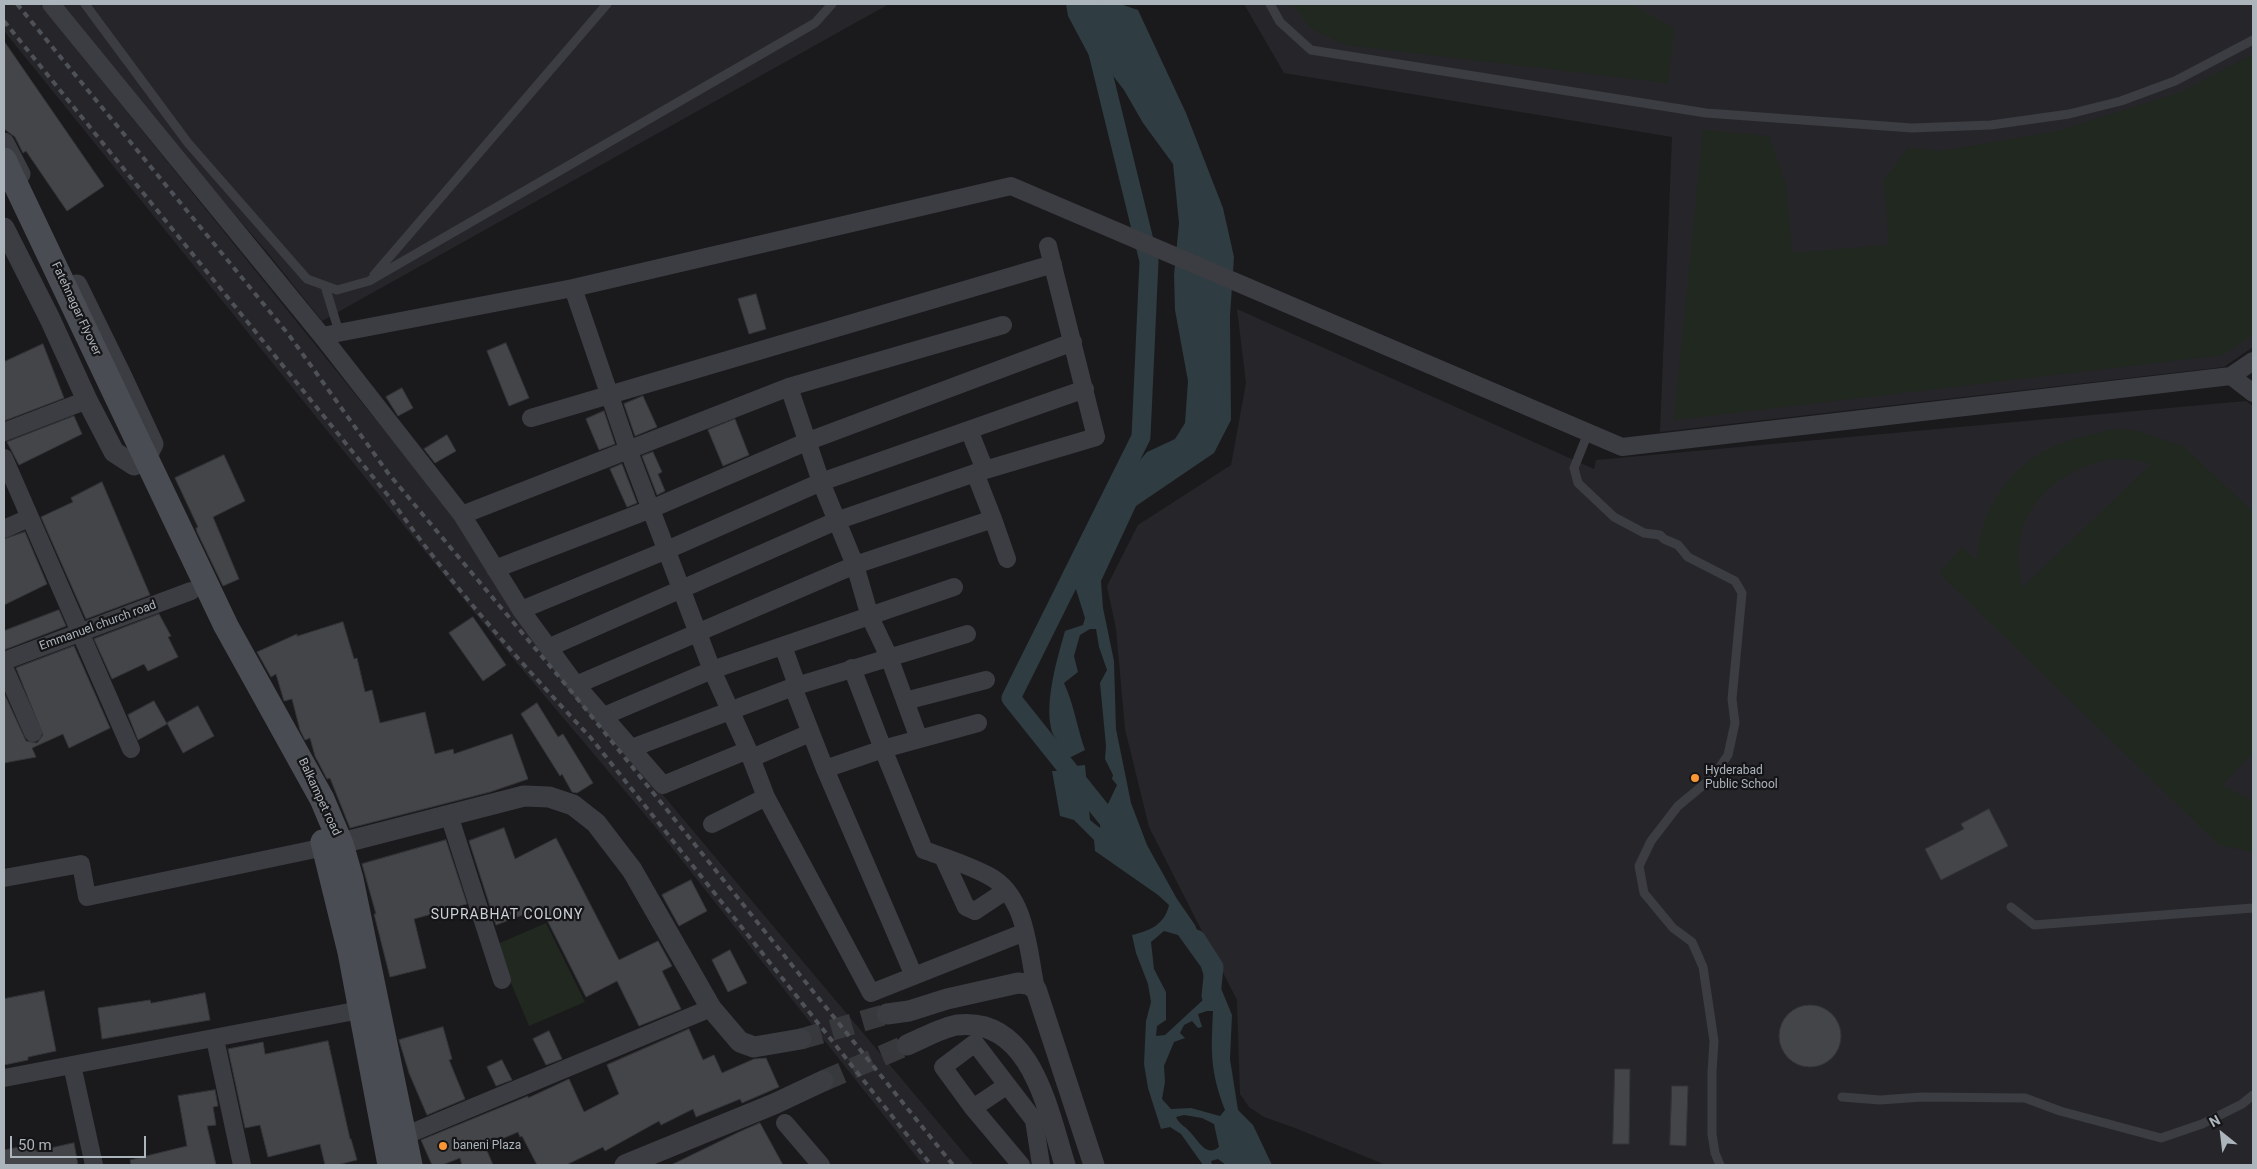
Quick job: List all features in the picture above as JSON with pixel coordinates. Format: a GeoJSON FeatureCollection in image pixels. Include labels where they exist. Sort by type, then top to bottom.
{"type":"FeatureCollection","features":[{"type":"Feature","properties":{"kind":"main road","name":"Fatehnagar Flyover"},"geometry":{"type":"LineString","coordinates":[[4,160],[84,324],[117,413]]}},
{"type":"Feature","properties":{"kind":"main road","name":"Fatehnagar Flyover"},"geometry":{"type":"LineString","coordinates":[[4,191],[140,462]]}},
{"type":"Feature","properties":{"kind":"main road","name":"Balkampet road"},"geometry":{"type":"LineString","coordinates":[[140,462],[191,591],[245,700],[305,798],[351,879],[410,1165]]}},
{"type":"Feature","properties":{"kind":"main road","name":"Balkampet road"},"geometry":{"type":"LineString","coordinates":[[140,462],[226,626],[322,799],[333,846],[360,1010],[390,1165]]}},
{"type":"Feature","properties":{"kind":"street"},"geometry":{"type":"LineString","coordinates":[[51,4],[322,336],[462,515],[521,610],[550,647],[576,685],[663,785],[748,750]]}},
{"type":"Feature","properties":{"kind":"street"},"geometry":{"type":"LineString","coordinates":[[4,143],[122,376],[153,444],[140,462],[114,452],[4,229]]}},
{"type":"Feature","properties":{"kind":"street"},"geometry":{"type":"LineString","coordinates":[[322,336],[573,288],[1011,186],[1622,447],[2232,376],[2253,361]]}},
{"type":"Feature","properties":{"kind":"street"},"geometry":{"type":"LineString","coordinates":[[550,647],[836,521],[980,472],[1096,437],[1048,246]]}},
{"type":"Feature","properties":{"kind":"street"},"geometry":{"type":"LineString","coordinates":[[531,418],[1053,264]]}},
{"type":"Feature","properties":{"kind":"street"},"geometry":{"type":"LineString","coordinates":[[573,288],[628,449],[712,670],[748,750],[766,797],[871,993],[1025,932]]}},
{"type":"Feature","properties":{"kind":"street"},"geometry":{"type":"LineString","coordinates":[[462,515],[789,388],[1003,325]]}},
{"type":"Feature","properties":{"kind":"street"},"geometry":{"type":"LineString","coordinates":[[496,569],[651,509],[806,442],[1073,342]]}},
{"type":"Feature","properties":{"kind":"street"},"geometry":{"type":"LineString","coordinates":[[2232,376],[2253,393]]}},
{"type":"Feature","properties":{"kind":"street"},"geometry":{"type":"LineString","coordinates":[[789,388],[806,442],[855,565],[870,617],[889,657],[919,739]]}},
{"type":"Feature","properties":{"kind":"street"},"geometry":{"type":"LineString","coordinates":[[521,610],[667,550],[821,482],[1085,390]]}},
{"type":"Feature","properties":{"kind":"street"},"geometry":{"type":"LineString","coordinates":[[4,432],[87,400]]}},
{"type":"Feature","properties":{"kind":"street"},"geometry":{"type":"LineString","coordinates":[[968,430],[1006,559]]}},
{"type":"Feature","properties":{"kind":"street"},"geometry":{"type":"LineString","coordinates":[[4,458],[131,749]]}},
{"type":"Feature","properties":{"kind":"street"},"geometry":{"type":"LineString","coordinates":[[4,529],[29,518]]}},
{"type":"Feature","properties":{"kind":"street"},"geometry":{"type":"LineString","coordinates":[[576,685],[699,634],[855,565],[993,519]]}},
{"type":"Feature","properties":{"kind":"street"},"geometry":{"type":"LineString","coordinates":[[604,716],[712,670],[870,617],[954,586]]}},
{"type":"Feature","properties":{"kind":"street","name":"Emmanuel church road"},"geometry":{"type":"LineString","coordinates":[[4,661],[191,591]]}},
{"type":"Feature","properties":{"kind":"street"},"geometry":{"type":"LineString","coordinates":[[632,748],[795,686],[967,634]]}},
{"type":"Feature","properties":{"kind":"street"},"geometry":{"type":"LineString","coordinates":[[783,646],[810,733],[914,976]]}},
{"type":"Feature","properties":{"kind":"street"},"geometry":{"type":"LineString","coordinates":[[4,667],[33,733]]}},
{"type":"Feature","properties":{"kind":"street"},"geometry":{"type":"LineString","coordinates":[[852,668],[924,850],[990,876],[1012,898],[1025,932],[1036,989],[1094,1165]]}},
{"type":"Feature","properties":{"kind":"street"},"geometry":{"type":"LineString","coordinates":[[905,701],[986,680]]}},
{"type":"Feature","properties":{"kind":"street"},"geometry":{"type":"LineString","coordinates":[[825,769],[883,749],[978,723]]}},
{"type":"Feature","properties":{"kind":"street"},"geometry":{"type":"LineString","coordinates":[[748,750],[754,757],[810,733]]}},
{"type":"Feature","properties":{"kind":"street"},"geometry":{"type":"LineString","coordinates":[[4,878],[81,864],[87,896],[333,846],[524,796],[550,797],[572,806],[596,823],[632,870],[711,1008],[740,1042],[754,1047],[801,1039]]}},
{"type":"Feature","properties":{"kind":"street"},"geometry":{"type":"LineString","coordinates":[[712,824],[766,797]]}},
{"type":"Feature","properties":{"kind":"street"},"geometry":{"type":"LineString","coordinates":[[449,815],[502,980]]}},
{"type":"Feature","properties":{"kind":"street"},"geometry":{"type":"LineString","coordinates":[[942,857],[966,907],[975,911],[1005,891]]}},
{"type":"Feature","properties":{"kind":"street"},"geometry":{"type":"LineString","coordinates":[[887,1014],[909,1011],[954,997],[1018,983],[1028,984],[1036,989]]}},
{"type":"Feature","properties":{"kind":"street"},"geometry":{"type":"LineString","coordinates":[[404,1136],[711,1008]]}},
{"type":"Feature","properties":{"kind":"street"},"geometry":{"type":"LineString","coordinates":[[4,1078],[360,1010]]}},
{"type":"Feature","properties":{"kind":"street"},"geometry":{"type":"LineString","coordinates":[[907,1045],[955,1026],[978,1024],[1003,1035],[1020,1050],[1033,1071],[1065,1165]]}},
{"type":"Feature","properties":{"kind":"street"},"geometry":{"type":"LineString","coordinates":[[215,1039],[242,1165]]}},
{"type":"Feature","properties":{"kind":"street"},"geometry":{"type":"LineString","coordinates":[[1021,1165],[973,1108],[943,1068],[975,1042],[1006,1086],[1034,1120],[1041,1165]]}},
{"type":"Feature","properties":{"kind":"street"},"geometry":{"type":"LineString","coordinates":[[72,1065],[94,1165]]}},
{"type":"Feature","properties":{"kind":"street"},"geometry":{"type":"LineString","coordinates":[[625,1165],[774,1104],[823,1081]]}},
{"type":"Feature","properties":{"kind":"street"},"geometry":{"type":"LineString","coordinates":[[973,1108],[1006,1086]]}},
{"type":"Feature","properties":{"kind":"street"},"geometry":{"type":"LineString","coordinates":[[785,1123],[821,1165]]}},
{"type":"Feature","properties":{"kind":"lane"},"geometry":{"type":"LineString","coordinates":[[86,4],[188,142],[306,279],[337,290],[369,281],[815,23],[832,4]]}},
{"type":"Feature","properties":{"kind":"lane"},"geometry":{"type":"LineString","coordinates":[[369,281],[607,4]]}},
{"type":"Feature","properties":{"kind":"lane"},"geometry":{"type":"LineString","coordinates":[[1270,4],[1280,22],[1311,50],[1706,113],[1912,128],[1991,125],[2068,114],[2121,101],[2175,81],[2253,40]]}},
{"type":"Feature","properties":{"kind":"lane"},"geometry":{"type":"LineString","coordinates":[[325,286],[339,332]]}},
{"type":"Feature","properties":{"kind":"lane"},"geometry":{"type":"LineString","coordinates":[[1588,433],[1574,468],[1578,483],[1590,496],[1614,517],[1629,524],[1636,530],[1652,535],[1660,535],[1664,539],[1678,544],[1688,557],[1735,581],[1742,593],[1732,699],[1735,723],[1728,755],[1713,777],[1678,806],[1650,841],[1639,866],[1644,893],[1674,928],[1692,942],[1703,967],[1714,1041],[1712,1134],[1715,1153],[1720,1165]]}},
{"type":"Feature","properties":{"kind":"lane"},"geometry":{"type":"LineString","coordinates":[[2011,907],[2034,926],[2253,908]]}},
{"type":"Feature","properties":{"kind":"lane"},"geometry":{"type":"LineString","coordinates":[[1842,1097],[1880,1100],[1922,1097],[2025,1098],[2060,1111],[2161,1138],[2202,1124],[2242,1104],[2253,1095]]}},
{"type":"Feature","properties":{"kind":"shaded area"},"geometry":{"type":"Polygon","coordinates":[[[4,4],[40,4],[456,519],[508,606],[663,795],[974,1165],[923,1165],[657,829],[473,611],[4,31],[4,4]]]}},
{"type":"Feature","properties":{"kind":"shaded area"},"geometry":{"type":"Polygon","coordinates":[[[60,4],[889,4],[322,321],[267,252],[105,64],[60,4]]]}},
{"type":"Feature","properties":{"kind":"shaded area"},"geometry":{"type":"Polygon","coordinates":[[[1066,4],[1120,4],[1138,10],[1186,113],[1223,208],[1234,257],[1230,316],[1231,420],[1214,453],[1136,506],[1101,581],[1103,608],[1114,661],[1116,729],[1131,803],[1147,845],[1177,899],[1195,925],[1232,1015],[1230,1059],[1238,1110],[1253,1125],[1272,1165],[1226,1165],[1218,1159],[1211,1161],[1212,1165],[1203,1165],[1181,1134],[1170,1127],[1161,1129],[1148,1088],[1144,1064],[1146,1021],[1151,1002],[1148,984],[1136,953],[1132,935],[1156,926],[1164,917],[1169,905],[1158,895],[1095,851],[1094,840],[1074,820],[1060,816],[1052,771],[1060,771],[1062,764],[1053,757],[1062,749],[1052,731],[1050,717],[1055,667],[1065,631],[1083,625],[1085,618],[1074,583],[1112,515],[1133,468],[1147,452],[1175,439],[1185,423],[1188,381],[1175,310],[1174,275],[1179,223],[1173,164],[1143,123],[1124,90],[1107,68],[1093,63],[1068,16],[1066,4]],[[1090,629],[1080,635],[1074,656],[1078,672],[1064,683],[1085,750],[1069,758],[1075,766],[1085,765],[1090,820],[1100,828],[1101,815],[1117,785],[1112,779],[1113,775],[1105,759],[1106,746],[1100,683],[1107,670],[1099,647],[1096,629],[1090,629]],[[1164,931],[1151,942],[1154,969],[1166,992],[1166,1020],[1157,1026],[1156,1036],[1165,1035],[1204,999],[1210,990],[1209,982],[1205,980],[1201,967],[1178,935],[1164,931]],[[1213,1011],[1198,1014],[1202,1027],[1198,1028],[1192,1021],[1184,1025],[1180,1033],[1185,1038],[1174,1042],[1164,1066],[1165,1082],[1162,1099],[1171,1109],[1191,1108],[1220,1116],[1225,1110],[1214,1072],[1213,1011]],[[1184,1115],[1176,1117],[1203,1147],[1214,1150],[1219,1147],[1214,1124],[1202,1118],[1184,1115]]]}},
{"type":"Feature","properties":{"kind":"shaded area"},"geometry":{"type":"Polygon","coordinates":[[[1244,4],[2253,4],[2253,347],[2224,367],[1660,432],[1672,137],[1284,73],[1244,4]]]}},
{"type":"Feature","properties":{"kind":"shaded area"},"geometry":{"type":"Polygon","coordinates":[[[1292,4],[1631,4],[1674,28],[1668,83],[1346,45],[1312,29],[1292,4]]]}},
{"type":"Feature","properties":{"kind":"shaded area"},"geometry":{"type":"Polygon","coordinates":[[[2253,54],[2253,335],[2223,355],[1674,420],[1703,130],[1769,136],[1786,184],[1792,253],[1889,245],[1884,180],[1908,148],[1941,151],[2058,131],[2181,92],[2253,54]]]}},
{"type":"Feature","properties":{"kind":"shaded area","name":"Hyderabad Public School"},"geometry":{"type":"Polygon","coordinates":[[[1237,309],[1594,469],[1596,460],[2246,401],[2253,406],[2253,1165],[1386,1165],[1264,1117],[1249,1107],[1240,1094],[1237,1000],[1149,827],[1125,729],[1116,629],[1107,586],[1138,525],[1231,465],[1246,383],[1237,309]]]}},
{"type":"Feature","properties":{"kind":"shaded area"},"geometry":{"type":"Polygon","coordinates":[[[2117,429],[2139,431],[2184,447],[2253,512],[2253,753],[2222,785],[2253,801],[2253,852],[2219,845],[1939,573],[1962,547],[1977,561],[1983,527],[1989,510],[2009,480],[2021,468],[2050,448],[2083,437],[2117,429]],[[2112,459],[2096,462],[2067,475],[2042,496],[2032,509],[2020,539],[2019,557],[2022,588],[2151,464],[2135,460],[2112,459]]]}},
{"type":"Feature","properties":{"kind":"shaded area"},"geometry":{"type":"Polygon","coordinates":[[[546,923],[585,1002],[529,1026],[495,945],[546,923]]]}},
{"type":"Feature","properties":{"kind":"building"},"geometry":{"type":"Polygon","coordinates":[[[4,41],[104,186],[67,211],[26,151],[23,153],[15,137],[4,129],[4,41]]]}},
{"type":"Feature","properties":{"kind":"building"},"geometry":{"type":"Polygon","coordinates":[[[756,294],[766,329],[749,334],[738,299],[756,294]]]}},
{"type":"Feature","properties":{"kind":"building"},"geometry":{"type":"Polygon","coordinates":[[[506,343],[529,398],[509,406],[487,351],[506,343]]]}},
{"type":"Feature","properties":{"kind":"building"},"geometry":{"type":"Polygon","coordinates":[[[43,344],[64,398],[4,421],[4,362],[43,344]]]}},
{"type":"Feature","properties":{"kind":"building"},"geometry":{"type":"Polygon","coordinates":[[[402,388],[413,408],[398,416],[386,397],[402,388]]]}},
{"type":"Feature","properties":{"kind":"building"},"geometry":{"type":"Polygon","coordinates":[[[643,396],[657,427],[635,436],[624,404],[643,396]]]}},
{"type":"Feature","properties":{"kind":"building"},"geometry":{"type":"Polygon","coordinates":[[[604,411],[615,444],[599,450],[586,419],[604,411]]]}},
{"type":"Feature","properties":{"kind":"building"},"geometry":{"type":"Polygon","coordinates":[[[74,416],[82,434],[19,465],[7,442],[74,416]]]}},
{"type":"Feature","properties":{"kind":"building"},"geometry":{"type":"Polygon","coordinates":[[[735,419],[749,455],[723,466],[708,430],[735,419]]]}},
{"type":"Feature","properties":{"kind":"building"},"geometry":{"type":"Polygon","coordinates":[[[447,435],[456,451],[435,463],[424,449],[447,435]]]}},
{"type":"Feature","properties":{"kind":"building"},"geometry":{"type":"Polygon","coordinates":[[[653,452],[662,472],[658,474],[665,491],[657,495],[642,456],[653,452]]]}},
{"type":"Feature","properties":{"kind":"building"},"geometry":{"type":"Polygon","coordinates":[[[224,455],[245,501],[213,517],[239,579],[223,586],[197,532],[196,528],[198,527],[175,478],[224,455]]]}},
{"type":"Feature","properties":{"kind":"building"},"geometry":{"type":"Polygon","coordinates":[[[622,464],[637,503],[627,507],[610,469],[622,464]]]}},
{"type":"Feature","properties":{"kind":"building"},"geometry":{"type":"Polygon","coordinates":[[[102,482],[150,595],[86,619],[41,517],[73,502],[71,498],[102,482]]]}},
{"type":"Feature","properties":{"kind":"building"},"geometry":{"type":"Polygon","coordinates":[[[25,532],[47,584],[4,605],[4,539],[25,532]]]}},
{"type":"Feature","properties":{"kind":"building"},"geometry":{"type":"Polygon","coordinates":[[[59,610],[66,626],[4,650],[4,631],[59,610]]]}},
{"type":"Feature","properties":{"kind":"building"},"geometry":{"type":"Polygon","coordinates":[[[159,614],[171,636],[168,637],[178,657],[148,671],[144,664],[112,679],[94,639],[159,614]]]}},
{"type":"Feature","properties":{"kind":"building"},"geometry":{"type":"Polygon","coordinates":[[[473,617],[506,665],[483,681],[449,633],[473,617]]]}},
{"type":"Feature","properties":{"kind":"building"},"geometry":{"type":"Polygon","coordinates":[[[343,622],[354,659],[357,658],[365,692],[372,690],[380,723],[425,712],[435,754],[453,749],[454,754],[512,734],[528,779],[490,792],[350,828],[330,778],[327,779],[315,756],[310,738],[305,740],[300,730],[292,699],[284,701],[276,674],[271,677],[257,652],[297,634],[297,636],[343,622]]]}},
{"type":"Feature","properties":{"kind":"building"},"geometry":{"type":"Polygon","coordinates":[[[74,646],[110,728],[69,748],[63,734],[32,748],[36,757],[4,763],[4,693],[26,741],[37,743],[43,735],[16,668],[74,646]]]}},
{"type":"Feature","properties":{"kind":"building"},"geometry":{"type":"Polygon","coordinates":[[[154,701],[167,724],[138,740],[128,715],[154,701]]]}},
{"type":"Feature","properties":{"kind":"building"},"geometry":{"type":"Polygon","coordinates":[[[537,703],[558,737],[563,734],[593,783],[577,793],[572,792],[562,774],[560,776],[521,714],[537,703]]]}},
{"type":"Feature","properties":{"kind":"building"},"geometry":{"type":"Polygon","coordinates":[[[198,706],[214,736],[183,753],[167,723],[198,706]]]}},
{"type":"Feature","properties":{"kind":"building"},"geometry":{"type":"Polygon","coordinates":[[[1989,809],[2008,846],[1941,880],[1925,849],[1964,829],[1961,824],[1989,809]]]}},
{"type":"Feature","properties":{"kind":"building"},"geometry":{"type":"Polygon","coordinates":[[[504,828],[515,859],[556,838],[619,960],[658,941],[672,966],[662,971],[681,1009],[639,1026],[617,981],[586,997],[541,908],[496,925],[469,841],[504,828]]]}},
{"type":"Feature","properties":{"kind":"building"},"geometry":{"type":"Polygon","coordinates":[[[446,840],[467,904],[414,919],[426,968],[390,977],[374,914],[376,914],[362,864],[446,840]]]}},
{"type":"Feature","properties":{"kind":"building"},"geometry":{"type":"Polygon","coordinates":[[[691,880],[707,911],[679,926],[662,895],[691,880]]]}},
{"type":"Feature","properties":{"kind":"building"},"geometry":{"type":"Polygon","coordinates":[[[730,950],[747,983],[728,992],[712,960],[730,950]]]}},
{"type":"Feature","properties":{"kind":"building"},"geometry":{"type":"Polygon","coordinates":[[[44,991],[56,1051],[4,1065],[4,999],[44,991]]]}},
{"type":"Feature","properties":{"kind":"building"},"geometry":{"type":"Polygon","coordinates":[[[205,993],[210,1020],[102,1039],[98,1008],[150,1000],[151,1003],[205,993]]]}},
{"type":"Feature","properties":{"kind":"building"},"geometry":{"type":"Polygon","coordinates":[[[1810,1005],[1822,1007],[1832,1014],[1839,1024],[1841,1036],[1839,1048],[1832,1058],[1822,1065],[1810,1067],[1798,1065],[1788,1058],[1781,1048],[1779,1036],[1781,1024],[1788,1014],[1798,1007],[1810,1005]]]}},
{"type":"Feature","properties":{"kind":"building"},"geometry":{"type":"Polygon","coordinates":[[[443,1027],[452,1059],[449,1060],[465,1099],[427,1115],[409,1073],[399,1040],[443,1027]]]}},
{"type":"Feature","properties":{"kind":"building"},"geometry":{"type":"Polygon","coordinates":[[[689,1029],[703,1060],[714,1055],[722,1073],[754,1059],[766,1058],[779,1087],[742,1103],[740,1099],[696,1117],[693,1109],[661,1125],[659,1121],[605,1151],[603,1147],[566,1165],[537,1165],[518,1132],[485,1146],[493,1165],[462,1165],[460,1158],[442,1165],[432,1165],[421,1140],[528,1096],[528,1098],[569,1079],[584,1112],[619,1094],[607,1065],[689,1029]]]}},
{"type":"Feature","properties":{"kind":"building"},"geometry":{"type":"Polygon","coordinates":[[[549,1031],[562,1059],[546,1065],[533,1039],[549,1031]]]}},
{"type":"Feature","properties":{"kind":"building"},"geometry":{"type":"Polygon","coordinates":[[[328,1041],[350,1139],[357,1160],[337,1165],[325,1165],[320,1144],[268,1157],[260,1125],[245,1128],[228,1049],[263,1042],[265,1054],[328,1041]]]}},
{"type":"Feature","properties":{"kind":"building"},"geometry":{"type":"Polygon","coordinates":[[[502,1060],[512,1080],[496,1086],[487,1067],[502,1060]]]}},
{"type":"Feature","properties":{"kind":"building"},"geometry":{"type":"Polygon","coordinates":[[[1615,1069],[1630,1069],[1629,1144],[1613,1144],[1615,1069]]]}},
{"type":"Feature","properties":{"kind":"building"},"geometry":{"type":"Polygon","coordinates":[[[1672,1086],[1688,1086],[1686,1146],[1670,1145],[1672,1086]]]}},
{"type":"Feature","properties":{"kind":"building"},"geometry":{"type":"Polygon","coordinates":[[[215,1090],[218,1106],[213,1107],[216,1125],[207,1126],[216,1165],[131,1165],[130,1160],[187,1146],[178,1096],[215,1090]]]}},
{"type":"Feature","properties":{"kind":"building"},"geometry":{"type":"Polygon","coordinates":[[[760,1123],[783,1165],[671,1165],[739,1132],[760,1123]]]}},
{"type":"Feature","properties":{"kind":"building"},"geometry":{"type":"Polygon","coordinates":[[[74,1143],[78,1165],[4,1165],[4,1150],[34,1144],[36,1151],[74,1143]]]}},
{"type":"Feature","properties":{"kind":"waterway"},"geometry":{"type":"LineString","coordinates":[[1086,4],[1149,261],[1141,437],[1011,698],[1118,832]]}},
{"type":"Feature","properties":{"kind":"waterway"},"geometry":{"type":"LineString","coordinates":[[1196,939],[1214,967],[1211,996]]}},
{"type":"Feature","properties":{"kind":"tunnel"},"geometry":{"type":"LineString","coordinates":[[801,1039],[887,1014]]}},
{"type":"Feature","properties":{"kind":"tunnel"},"geometry":{"type":"LineString","coordinates":[[823,1081],[907,1045]]}},
{"type":"Feature","properties":{"kind":"railway"},"geometry":{"type":"LineString","coordinates":[[17,4],[289,335],[388,473],[576,697],[953,1165]]}},
{"type":"Feature","properties":{"kind":"railway"},"geometry":{"type":"LineString","coordinates":[[4,21],[390,498],[461,592],[538,681],[591,738],[931,1165]]}},
{"type":"Feature","properties":{"kind":"place","name":"Hyderabad Public School"},"geometry":{"type":"Point","coordinates":[1695,778]}},
{"type":"Feature","properties":{"kind":"place","name":"baneni Plaza"},"geometry":{"type":"Point","coordinates":[443,1146]}},
{"type":"Feature","properties":{"kind":"district","name":"SUPRABHAT COLONY"},"geometry":{"type":"Point","coordinates":[507,915]}}]}
